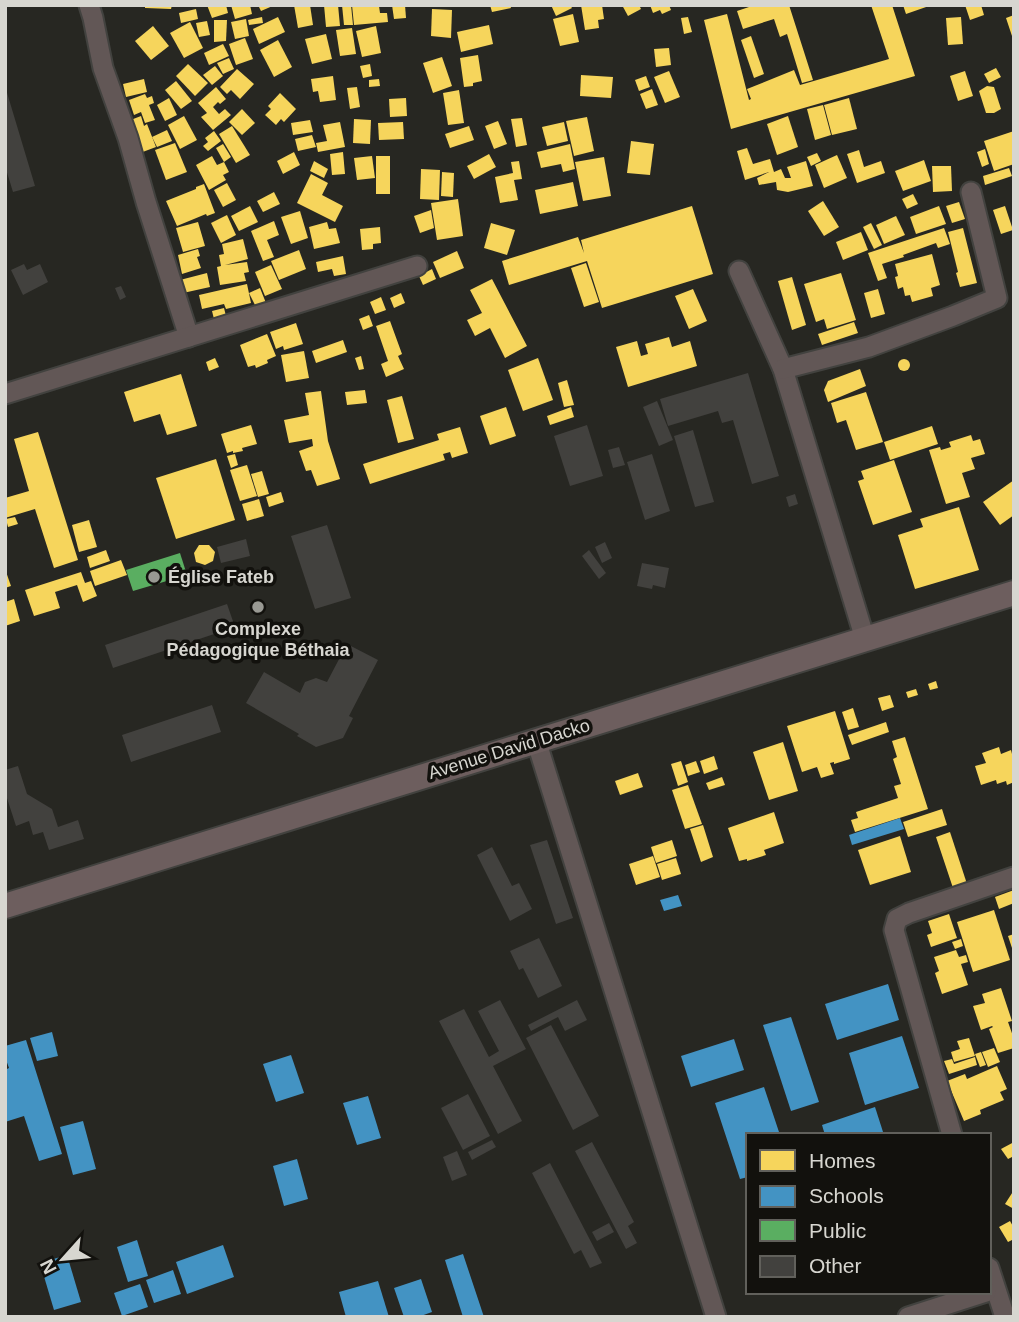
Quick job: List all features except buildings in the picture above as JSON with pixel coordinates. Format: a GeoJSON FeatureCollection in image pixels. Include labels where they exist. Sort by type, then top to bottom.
{"type":"FeatureCollection","features":[{"type":"Feature","properties":{"kind":"main road","name":"Avenue David Dacko"},"geometry":{"type":"LineString","coordinates":[[5,906],[1014,593]]}},
{"type":"Feature","properties":{"kind":"street"},"geometry":{"type":"LineString","coordinates":[[89,5],[103,68],[128,138],[190,337]]}},
{"type":"Feature","properties":{"kind":"street"},"geometry":{"type":"LineString","coordinates":[[783,369],[869,347],[997,298],[971,192]]}},
{"type":"Feature","properties":{"kind":"street"},"geometry":{"type":"LineString","coordinates":[[5,394],[417,265]]}},
{"type":"Feature","properties":{"kind":"street"},"geometry":{"type":"LineString","coordinates":[[738,271],[783,369],[865,639]]}},
{"type":"Feature","properties":{"kind":"street"},"geometry":{"type":"LineString","coordinates":[[536,740],[716,1317]]}},
{"type":"Feature","properties":{"kind":"street"},"geometry":{"type":"LineString","coordinates":[[951,1133],[894,930],[897,919],[909,912],[1014,877]]}},
{"type":"Feature","properties":{"kind":"street"},"geometry":{"type":"LineString","coordinates":[[908,1317],[998,1295],[991,1274]]}},
{"type":"Feature","properties":{"kind":"place","name":"Église Fateb"},"geometry":{"type":"Point","coordinates":[154,577]}},
{"type":"Feature","properties":{"kind":"place","name":"Complexe Pédagogique Béthaia"},"geometry":{"type":"Point","coordinates":[258,607]}}]}
